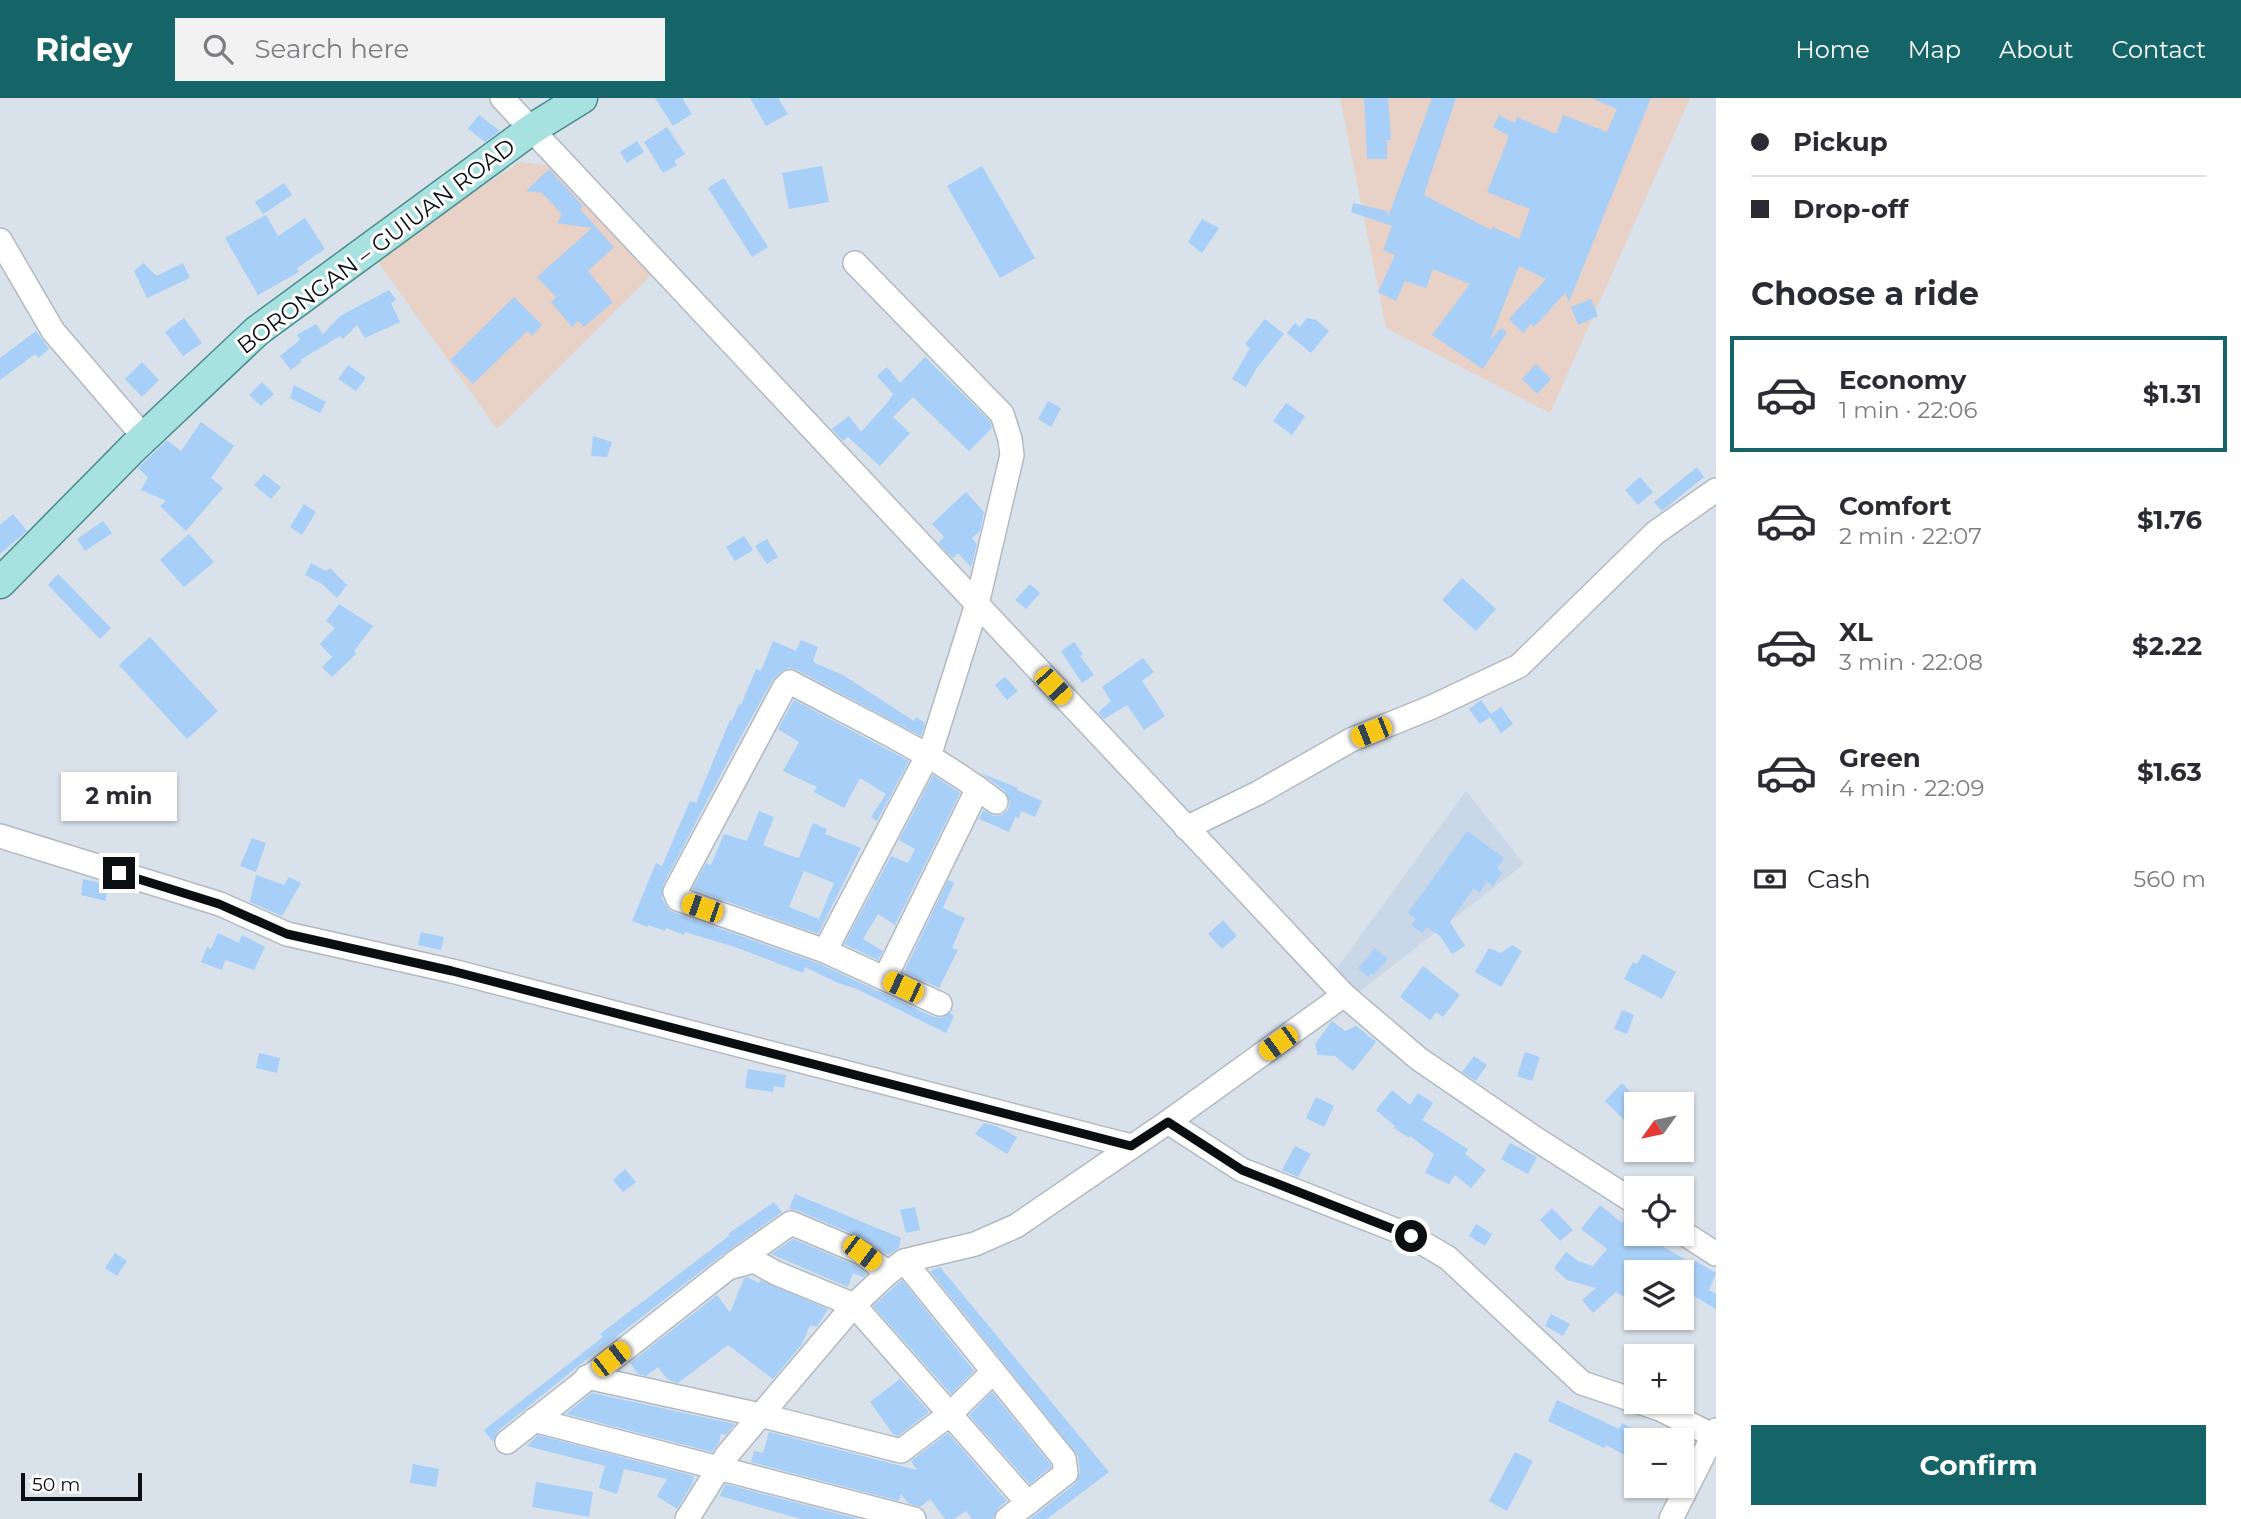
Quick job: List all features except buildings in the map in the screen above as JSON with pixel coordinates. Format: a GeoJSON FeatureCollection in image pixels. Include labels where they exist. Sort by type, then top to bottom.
{"type":"FeatureCollection","features":[{"type":"Feature","properties":{"kind":"main road","name":"BORONGAN – GUIUAN ROAD"},"geometry":{"type":"LineString","coordinates":[[0,583],[144,438],[257,331],[532,129],[582,98]]}},
{"type":"Feature","properties":{"kind":"street"},"geometry":{"type":"LineString","coordinates":[[502,98],[1345,995],[1419,1059],[1624,1195]]}},
{"type":"Feature","properties":{"kind":"street"},"geometry":{"type":"LineString","coordinates":[[0,240],[53,331],[144,438]]}},
{"type":"Feature","properties":{"kind":"street"},"geometry":{"type":"LineString","coordinates":[[825,951],[928,756],[977,604],[1012,455],[1002,414],[855,263]]}},
{"type":"Feature","properties":{"kind":"street"},"geometry":{"type":"LineString","coordinates":[[1186,828],[1258,793],[1351,740],[1432,707],[1519,666],[1655,533],[1716,490]]}},
{"type":"Feature","properties":{"kind":"street"},"geometry":{"type":"LineString","coordinates":[[885,978],[987,795],[928,756],[790,682],[784,688],[675,892],[678,900],[825,951],[940,1004]]}},
{"type":"Feature","properties":{"kind":"street"},"geometry":{"type":"LineString","coordinates":[[0,836],[219,904],[287,934],[465,974],[1131,1146]]}},
{"type":"Feature","properties":{"kind":"street"},"geometry":{"type":"LineString","coordinates":[[687,1519],[727,1455],[760,1415],[854,1305],[896,1267],[975,1244],[1016,1226],[1168,1122],[1345,995]]}},
{"type":"Feature","properties":{"kind":"street"},"geometry":{"type":"LineString","coordinates":[[1168,1122],[1242,1170],[1411,1236],[1448,1258],[1582,1383],[1624,1396]]}},
{"type":"Feature","properties":{"kind":"street"},"geometry":{"type":"LineString","coordinates":[[508,1442],[587,1377],[791,1223],[896,1267],[993,1372],[1064,1459],[1066,1473],[1007,1519]]}},
{"type":"Feature","properties":{"kind":"street"},"geometry":{"type":"LineString","coordinates":[[1694,1240],[1716,1254]]}},
{"type":"Feature","properties":{"kind":"street"},"geometry":{"type":"LineString","coordinates":[[728,1268],[754,1261],[776,1273],[854,1305],[1028,1503]]}},
{"type":"Feature","properties":{"kind":"street"},"geometry":{"type":"LineString","coordinates":[[611,1359],[624,1385]]}},
{"type":"Feature","properties":{"kind":"street"},"geometry":{"type":"LineString","coordinates":[[587,1377],[760,1415],[901,1451],[950,1414],[993,1372]]}},
{"type":"Feature","properties":{"kind":"street"},"geometry":{"type":"LineString","coordinates":[[1671,1414],[1715,1433],[1671,1519]]}},
{"type":"Feature","properties":{"kind":"street"},"geometry":{"type":"LineString","coordinates":[[534,1420],[914,1519]]}},
{"type":"Feature","properties":{"kind":"shaded area"},"geometry":{"type":"Polygon","coordinates":[[[1340,98],[1690,98],[1550,413],[1386,328],[1340,98]]]}},
{"type":"Feature","properties":{"kind":"shaded area"},"geometry":{"type":"Polygon","coordinates":[[[520,162],[551,166],[654,272],[497,429],[374,256],[520,162]]]}},
{"type":"Feature","properties":{"kind":"shaded area"},"geometry":{"type":"Polygon","coordinates":[[[1466,791],[1524,864],[1360,991],[1335,971],[1466,791]]]}},
{"type":"Feature","properties":{"kind":"route"},"geometry":{"type":"LineString","coordinates":[[119,873],[219,904],[287,934],[452,971],[1131,1146],[1168,1122],[1242,1170],[1411,1236]]}}]}
